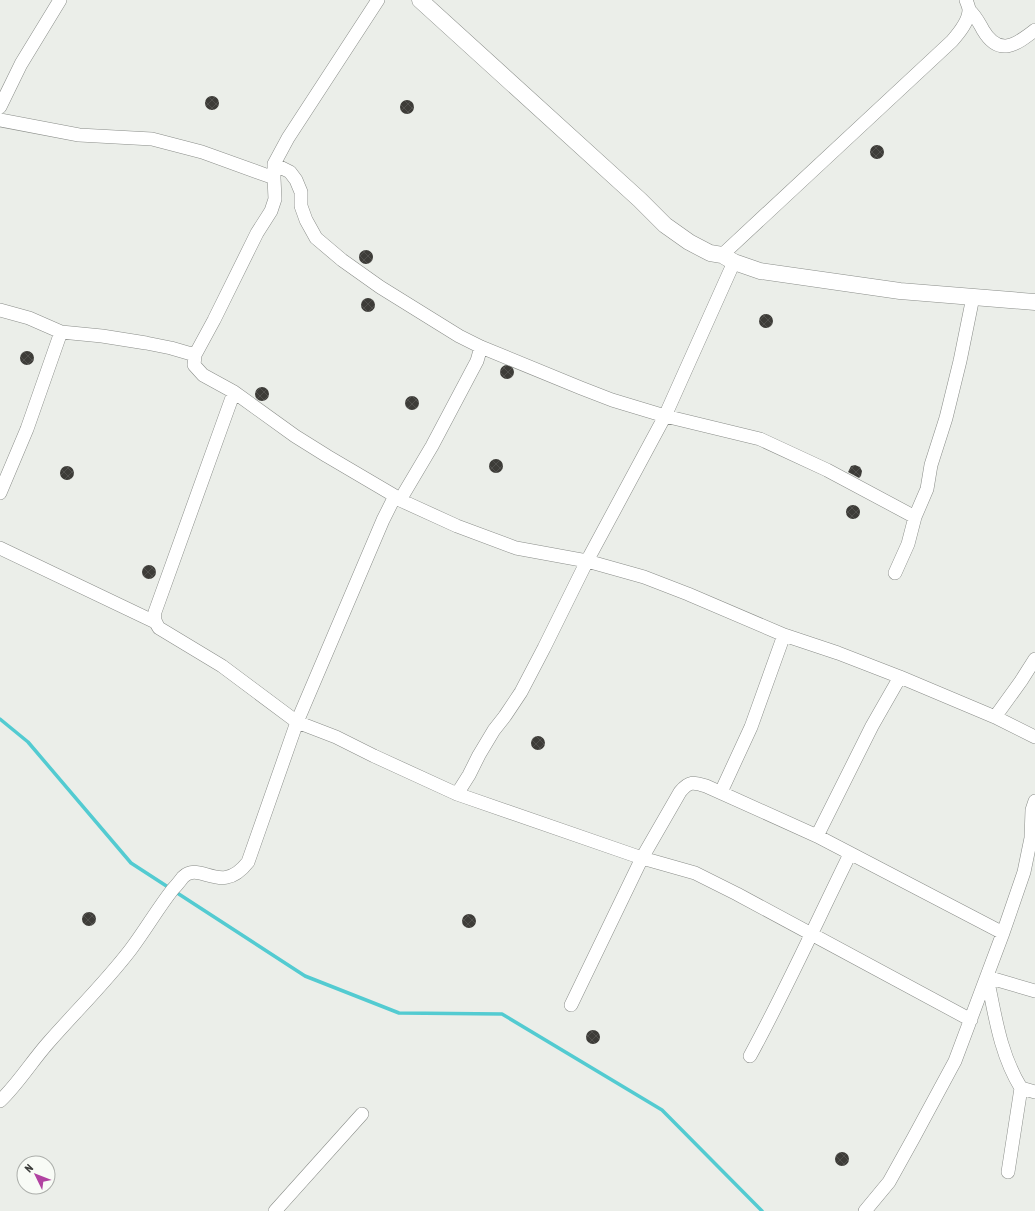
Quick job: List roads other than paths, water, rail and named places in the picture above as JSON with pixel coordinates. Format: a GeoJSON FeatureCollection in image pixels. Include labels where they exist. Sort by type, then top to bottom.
{"type":"FeatureCollection","features":[{"type":"Feature","properties":{"kind":"street"},"geometry":{"type":"LineString","coordinates":[[0,107],[21,64],[60,0]]}},
{"type":"Feature","properties":{"kind":"street"},"geometry":{"type":"LineString","coordinates":[[378,0],[288,138],[274,164],[275,199],[271,211],[257,233],[195,355],[194,365],[203,375],[234,392],[320,452],[397,498],[457,526],[516,548],[587,561],[644,577],[784,635],[838,653],[900,677],[995,716],[1035,737]]}},
{"type":"Feature","properties":{"kind":"street"},"geometry":{"type":"LineString","coordinates":[[420,0],[640,200],[665,225],[696,246],[710,253],[728,258],[760,271],[845,284],[900,291],[1035,302]]}},
{"type":"Feature","properties":{"kind":"street"},"geometry":{"type":"LineString","coordinates":[[457,794],[470,775],[479,755],[494,730],[506,716],[520,692],[544,648],[587,561],[665,416],[728,258],[952,41],[963,29],[968,5]]}},
{"type":"Feature","properties":{"kind":"street"},"geometry":{"type":"LineString","coordinates":[[968,5],[986,35],[997,45],[1010,46],[1017,44],[1035,30]]}},
{"type":"Feature","properties":{"kind":"street"},"geometry":{"type":"LineString","coordinates":[[0,120],[80,135],[152,139],[202,152],[274,178]]}},
{"type":"Feature","properties":{"kind":"street"},"geometry":{"type":"LineString","coordinates":[[274,164],[290,172],[296,180],[302,192],[301,206],[306,220],[316,238],[342,260],[392,294],[459,336],[481,347],[612,400],[665,416],[760,440],[827,470],[914,517]]}},
{"type":"Feature","properties":{"kind":"street"},"geometry":{"type":"LineString","coordinates":[[895,573],[908,544],[914,517],[927,489],[931,465],[946,418],[960,361],[973,297]]}},
{"type":"Feature","properties":{"kind":"street"},"geometry":{"type":"LineString","coordinates":[[0,310],[29,318],[61,332],[102,336],[146,343],[195,355]]}},
{"type":"Feature","properties":{"kind":"street"},"geometry":{"type":"LineString","coordinates":[[0,493],[28,429],[61,332]]}},
{"type":"Feature","properties":{"kind":"street"},"geometry":{"type":"LineString","coordinates":[[1,1097],[48,1043],[101,986],[131,949],[162,904],[184,876],[195,872],[211,877],[229,878],[242,870],[248,862],[297,722],[383,520],[432,446],[476,361],[481,347]]}},
{"type":"Feature","properties":{"kind":"street"},"geometry":{"type":"LineString","coordinates":[[234,392],[154,612],[155,622],[159,628],[222,666],[297,722],[336,737],[457,794],[642,858],[695,873],[971,1020]]}},
{"type":"Feature","properties":{"kind":"street"},"geometry":{"type":"LineString","coordinates":[[0,548],[155,622]]}},
{"type":"Feature","properties":{"kind":"street"},"geometry":{"type":"LineString","coordinates":[[721,792],[751,727],[784,635]]}},
{"type":"Feature","properties":{"kind":"street"},"geometry":{"type":"LineString","coordinates":[[995,716],[1034,666]]}},
{"type":"Feature","properties":{"kind":"street"},"geometry":{"type":"LineString","coordinates":[[817,836],[872,726],[900,677]]}},
{"type":"Feature","properties":{"kind":"street"},"geometry":{"type":"LineString","coordinates":[[571,1005],[642,858],[680,792],[684,787],[694,782],[721,792],[817,836],[1003,933]]}},
{"type":"Feature","properties":{"kind":"street"},"geometry":{"type":"LineString","coordinates":[[865,1211],[889,1182],[955,1061],[1003,933],[1030,873],[1032,810],[1035,801]]}},
{"type":"Feature","properties":{"kind":"street"},"geometry":{"type":"LineString","coordinates":[[750,1056],[788,985],[810,934],[850,854]]}},
{"type":"Feature","properties":{"kind":"street"},"geometry":{"type":"LineString","coordinates":[[987,977],[1035,991]]}},
{"type":"Feature","properties":{"kind":"street"},"geometry":{"type":"LineString","coordinates":[[987,977],[1006,1059],[1021,1088],[1008,1172]]}},
{"type":"Feature","properties":{"kind":"street"},"geometry":{"type":"LineString","coordinates":[[1021,1088],[1035,1092]]}},
{"type":"Feature","properties":{"kind":"street"},"geometry":{"type":"LineString","coordinates":[[275,1211],[362,1114]]}},
{"type":"Feature","properties":{"kind":"waterway"},"geometry":{"type":"LineString","coordinates":[[0,719],[28,742],[131,863],[305,976],[399,1013],[502,1014],[662,1110],[762,1211]]}}]}
